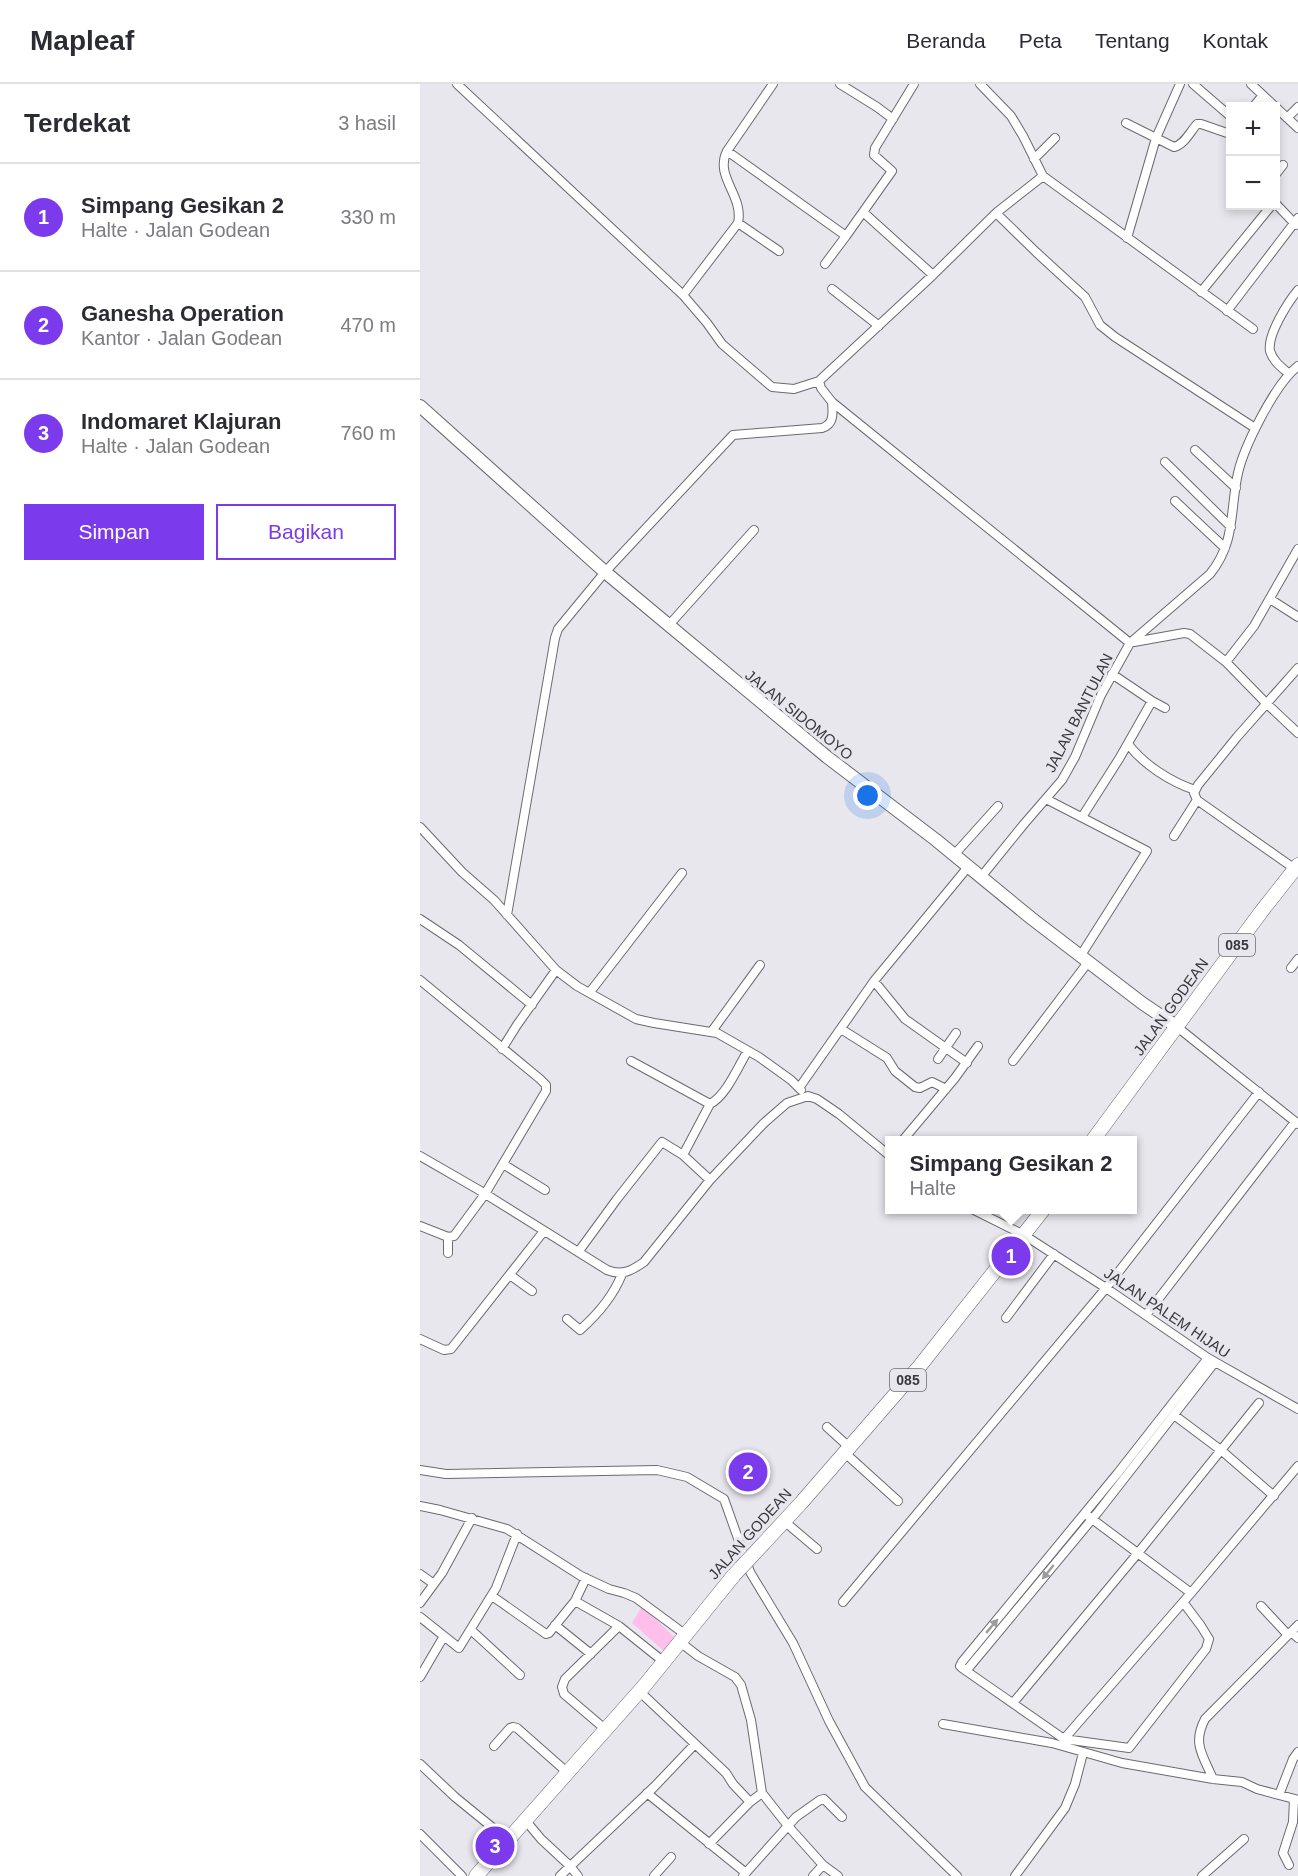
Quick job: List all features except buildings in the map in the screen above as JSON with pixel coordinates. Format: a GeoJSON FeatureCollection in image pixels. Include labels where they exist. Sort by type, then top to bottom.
{"type":"FeatureCollection","features":[{"type":"Feature","properties":{"kind":"main road","name":"JALAN SIDOMOYO"},"geometry":{"type":"LineString","coordinates":[[420,406],[606,572],[827,757],[1031,918],[1142,1003],[1176,1026]]}},
{"type":"Feature","properties":{"kind":"main road","name":"JALAN GODEAN"},"geometry":{"type":"LineString","coordinates":[[1096,1136],[1296,867]]}},
{"type":"Feature","properties":{"kind":"main road","name":"JALAN GODEAN"},"geometry":{"type":"LineString","coordinates":[[476,1876],[664,1662],[734,1575],[919,1367],[1039,1214]]}},
{"type":"Feature","properties":{"kind":"street"},"geometry":{"type":"LineString","coordinates":[[457,84],[683,295],[722,344],[772,387],[794,389],[819,381],[996,213],[1043,176]]}},
{"type":"Feature","properties":{"kind":"street"},"geometry":{"type":"LineString","coordinates":[[683,295],[738,223],[740,213],[738,202],[723,170],[723,160],[772,84]]}},
{"type":"Feature","properties":{"kind":"street"},"geometry":{"type":"LineString","coordinates":[[840,84],[893,118]]}},
{"type":"Feature","properties":{"kind":"street"},"geometry":{"type":"LineString","coordinates":[[825,264],[892,171],[874,155],[874,151],[914,84]]}},
{"type":"Feature","properties":{"kind":"street"},"geometry":{"type":"LineString","coordinates":[[980,84],[1011,116],[1043,176],[1253,329]]}},
{"type":"Feature","properties":{"kind":"street"},"geometry":{"type":"LineString","coordinates":[[1127,238],[1156,138],[1180,84]]}},
{"type":"Feature","properties":{"kind":"street"},"geometry":{"type":"LineString","coordinates":[[1193,84],[1226,113]]}},
{"type":"Feature","properties":{"kind":"street"},"geometry":{"type":"LineString","coordinates":[[1251,84],[1298,129]]}},
{"type":"Feature","properties":{"kind":"street"},"geometry":{"type":"LineString","coordinates":[[1257,102],[1263,95]]}},
{"type":"Feature","properties":{"kind":"street"},"geometry":{"type":"LineString","coordinates":[[1287,117],[1298,107]]}},
{"type":"Feature","properties":{"kind":"street"},"geometry":{"type":"LineString","coordinates":[[1126,123],[1170,146],[1179,146],[1197,124],[1226,133]]}},
{"type":"Feature","properties":{"kind":"street"},"geometry":{"type":"LineString","coordinates":[[1034,159],[1054,138]]}},
{"type":"Feature","properties":{"kind":"street"},"geometry":{"type":"LineString","coordinates":[[727,151],[846,236]]}},
{"type":"Feature","properties":{"kind":"street"},"geometry":{"type":"LineString","coordinates":[[1280,168],[1283,165]]}},
{"type":"Feature","properties":{"kind":"street"},"geometry":{"type":"LineString","coordinates":[[1201,292],[1269,210]]}},
{"type":"Feature","properties":{"kind":"street"},"geometry":{"type":"LineString","coordinates":[[1227,311],[1297,222],[1280,210]]}},
{"type":"Feature","properties":{"kind":"street"},"geometry":{"type":"LineString","coordinates":[[863,212],[933,274]]}},
{"type":"Feature","properties":{"kind":"street"},"geometry":{"type":"LineString","coordinates":[[996,213],[1085,297],[1100,325],[1114,337],[1255,428]]}},
{"type":"Feature","properties":{"kind":"street"},"geometry":{"type":"LineString","coordinates":[[738,223],[779,251]]}},
{"type":"Feature","properties":{"kind":"street"},"geometry":{"type":"LineString","coordinates":[[832,289],[879,326]]}},
{"type":"Feature","properties":{"kind":"street"},"geometry":{"type":"LineString","coordinates":[[1288,374],[1275,362],[1270,351],[1270,338],[1298,290]]}},
{"type":"Feature","properties":{"kind":"street","name":"JALAN BANTULAN"},"geometry":{"type":"LineString","coordinates":[[981,877],[1062,780],[1075,757],[1101,695],[1130,643],[1218,565],[1232,527],[1240,467],[1255,428],[1288,374],[1298,366]]}},
{"type":"Feature","properties":{"kind":"street"},"geometry":{"type":"LineString","coordinates":[[819,381],[821,388],[832,402],[1130,643],[1184,633],[1190,634],[1226,662],[1298,733]]}},
{"type":"Feature","properties":{"kind":"street"},"geometry":{"type":"LineString","coordinates":[[507,915],[555,638],[564,621],[606,572],[733,435],[822,429],[831,421],[832,402]]}},
{"type":"Feature","properties":{"kind":"street"},"geometry":{"type":"LineString","coordinates":[[1195,450],[1236,488]]}},
{"type":"Feature","properties":{"kind":"street"},"geometry":{"type":"LineString","coordinates":[[1165,462],[1232,527]]}},
{"type":"Feature","properties":{"kind":"street"},"geometry":{"type":"LineString","coordinates":[[1175,501],[1225,548]]}},
{"type":"Feature","properties":{"kind":"street"},"geometry":{"type":"LineString","coordinates":[[669,625],[754,530]]}},
{"type":"Feature","properties":{"kind":"street"},"geometry":{"type":"LineString","coordinates":[[1226,662],[1254,626],[1298,549]]}},
{"type":"Feature","properties":{"kind":"street"},"geometry":{"type":"LineString","coordinates":[[1270,599],[1298,616]]}},
{"type":"Feature","properties":{"kind":"street"},"geometry":{"type":"LineString","coordinates":[[1296,867],[1197,800],[1194,795],[1195,790],[1266,703],[1298,668]]}},
{"type":"Feature","properties":{"kind":"street"},"geometry":{"type":"LineString","coordinates":[[1112,674],[1165,708]]}},
{"type":"Feature","properties":{"kind":"street"},"geometry":{"type":"LineString","coordinates":[[1082,817],[1152,701]]}},
{"type":"Feature","properties":{"kind":"street"},"geometry":{"type":"LineString","coordinates":[[1128,744],[1156,769],[1182,786],[1195,790]]}},
{"type":"Feature","properties":{"kind":"street"},"geometry":{"type":"LineString","coordinates":[[1013,1061],[1085,958],[1147,851],[1046,799]]}},
{"type":"Feature","properties":{"kind":"street"},"geometry":{"type":"LineString","coordinates":[[1174,836],[1197,800]]}},
{"type":"Feature","properties":{"kind":"street"},"geometry":{"type":"LineString","coordinates":[[954,855],[998,806]]}},
{"type":"Feature","properties":{"kind":"street"},"geometry":{"type":"LineString","coordinates":[[420,828],[507,915],[556,970],[577,986],[636,1018],[717,1033],[778,1071],[808,1096],[828,1106],[885,1152]]}},
{"type":"Feature","properties":{"kind":"street"},"geometry":{"type":"LineString","coordinates":[[799,1088],[874,981],[968,867]]}},
{"type":"Feature","properties":{"kind":"street"},"geometry":{"type":"LineString","coordinates":[[590,992],[682,873]]}},
{"type":"Feature","properties":{"kind":"street"},"geometry":{"type":"LineString","coordinates":[[420,919],[459,945],[532,1005]]}},
{"type":"Feature","properties":{"kind":"street"},"geometry":{"type":"LineString","coordinates":[[1291,968],[1298,959]]}},
{"type":"Feature","properties":{"kind":"street"},"geometry":{"type":"LineString","coordinates":[[711,1031],[760,965]]}},
{"type":"Feature","properties":{"kind":"street"},"geometry":{"type":"LineString","coordinates":[[502,1049],[556,970]]}},
{"type":"Feature","properties":{"kind":"street"},"geometry":{"type":"LineString","coordinates":[[420,980],[546,1085],[546,1091],[503,1164],[454,1236],[448,1237],[420,1226]]}},
{"type":"Feature","properties":{"kind":"street"},"geometry":{"type":"LineString","coordinates":[[874,981],[905,1019],[967,1063]]}},
{"type":"Feature","properties":{"kind":"street"},"geometry":{"type":"LineString","coordinates":[[1146,1315],[1296,1123],[1176,1026]]}},
{"type":"Feature","properties":{"kind":"street"},"geometry":{"type":"LineString","coordinates":[[841,1029],[887,1058],[895,1071],[915,1088],[932,1082],[946,1089]]}},
{"type":"Feature","properties":{"kind":"street"},"geometry":{"type":"LineString","coordinates":[[938,1059],[956,1033]]}},
{"type":"Feature","properties":{"kind":"street"},"geometry":{"type":"LineString","coordinates":[[906,1136],[967,1063],[978,1046]]}},
{"type":"Feature","properties":{"kind":"street"},"geometry":{"type":"LineString","coordinates":[[683,1155],[710,1104],[724,1090],[747,1052]]}},
{"type":"Feature","properties":{"kind":"street"},"geometry":{"type":"LineString","coordinates":[[631,1061],[710,1104]]}},
{"type":"Feature","properties":{"kind":"street"},"geometry":{"type":"LineString","coordinates":[[843,1602],[1106,1288],[1259,1092]]}},
{"type":"Feature","properties":{"kind":"street"},"geometry":{"type":"LineString","coordinates":[[567,1319],[580,1330],[602,1308],[618,1285],[622,1274],[644,1262],[710,1180],[764,1123],[787,1103],[808,1096]]}},
{"type":"Feature","properties":{"kind":"street"},"geometry":{"type":"LineString","coordinates":[[579,1251],[659,1144],[665,1142],[710,1180]]}},
{"type":"Feature","properties":{"kind":"street"},"geometry":{"type":"LineString","coordinates":[[420,1156],[607,1270],[622,1274]]}},
{"type":"Feature","properties":{"kind":"street"},"geometry":{"type":"LineString","coordinates":[[503,1164],[545,1190]]}},
{"type":"Feature","properties":{"kind":"street","name":"JALAN PALEM HIJAU"},"geometry":{"type":"LineString","coordinates":[[984,1214],[1054,1254],[1211,1360],[1298,1409]]}},
{"type":"Feature","properties":{"kind":"street"},"geometry":{"type":"LineString","coordinates":[[420,1339],[444,1350],[451,1348],[544,1231]]}},
{"type":"Feature","properties":{"kind":"street"},"geometry":{"type":"LineString","coordinates":[[448,1237],[448,1253]]}},
{"type":"Feature","properties":{"kind":"street"},"geometry":{"type":"LineString","coordinates":[[1006,1318],[1054,1254]]}},
{"type":"Feature","properties":{"kind":"street"},"geometry":{"type":"LineString","coordinates":[[510,1275],[532,1291]]}},
{"type":"Feature","properties":{"kind":"street"},"geometry":{"type":"LineString","coordinates":[[1088,1516],[1174,1416],[1211,1360]]}},
{"type":"Feature","properties":{"kind":"street"},"geometry":{"type":"LineString","coordinates":[[1183,1602],[1209,1639],[1206,1649],[1129,1748],[1064,1739],[966,1671],[1211,1360]]}},
{"type":"Feature","properties":{"kind":"street"},"geometry":{"type":"LineString","coordinates":[[1013,1703],[1222,1452],[1259,1403]]}},
{"type":"Feature","properties":{"kind":"street"},"geometry":{"type":"LineString","coordinates":[[1174,1416],[1222,1452],[1274,1496]]}},
{"type":"Feature","properties":{"kind":"street"},"geometry":{"type":"LineString","coordinates":[[827,1428],[898,1501]]}},
{"type":"Feature","properties":{"kind":"street"},"geometry":{"type":"LineString","coordinates":[[1064,1739],[1298,1466]]}},
{"type":"Feature","properties":{"kind":"street"},"geometry":{"type":"LineString","coordinates":[[420,1470],[446,1474],[657,1470],[687,1477],[724,1499],[750,1572],[793,1643],[829,1720],[865,1787],[957,1876]]}},
{"type":"Feature","properties":{"kind":"street"},"geometry":{"type":"LineString","coordinates":[[420,1506],[472,1518],[517,1534],[569,1569],[609,1589],[636,1598],[683,1638],[698,1656],[735,1677],[741,1685],[751,1720],[756,1797],[710,1844]]}},
{"type":"Feature","properties":{"kind":"street"},"geometry":{"type":"LineString","coordinates":[[1088,1516],[1191,1593]]}},
{"type":"Feature","properties":{"kind":"street"},"geometry":{"type":"LineString","coordinates":[[420,1603],[434,1584],[472,1518]]}},
{"type":"Feature","properties":{"kind":"street"},"geometry":{"type":"LineString","coordinates":[[784,1521],[817,1549]]}},
{"type":"Feature","properties":{"kind":"street"},"geometry":{"type":"LineString","coordinates":[[420,1617],[459,1648],[492,1596],[517,1534]]}},
{"type":"Feature","properties":{"kind":"street"},"geometry":{"type":"LineString","coordinates":[[420,1574],[434,1584]]}},
{"type":"Feature","properties":{"kind":"street"},"geometry":{"type":"LineString","coordinates":[[492,1596],[546,1634],[575,1601],[586,1578]]}},
{"type":"Feature","properties":{"kind":"street"},"geometry":{"type":"LineString","coordinates":[[575,1601],[619,1626],[664,1662]]}},
{"type":"Feature","properties":{"kind":"street"},"geometry":{"type":"LineString","coordinates":[[1261,1606],[1292,1635]]}},
{"type":"Feature","properties":{"kind":"street"},"geometry":{"type":"LineString","coordinates":[[555,1625],[591,1654]]}},
{"type":"Feature","properties":{"kind":"street"},"geometry":{"type":"LineString","coordinates":[[1213,1779],[1198,1743],[1199,1731],[1205,1719],[1292,1635],[1298,1625]]}},
{"type":"Feature","properties":{"kind":"street"},"geometry":{"type":"LineString","coordinates":[[605,1729],[564,1694],[563,1683],[619,1626]]}},
{"type":"Feature","properties":{"kind":"street"},"geometry":{"type":"LineString","coordinates":[[471,1630],[520,1675]]}},
{"type":"Feature","properties":{"kind":"street"},"geometry":{"type":"LineString","coordinates":[[420,1677],[444,1636]]}},
{"type":"Feature","properties":{"kind":"street"},"geometry":{"type":"LineString","coordinates":[[639,1691],[726,1773],[733,1784],[756,1797],[784,1829],[838,1876]]}},
{"type":"Feature","properties":{"kind":"street"},"geometry":{"type":"LineString","coordinates":[[943,1724],[1052,1743],[1122,1763],[1242,1782],[1279,1796],[1296,1799],[1293,1822],[1283,1853],[1289,1865]]}},
{"type":"Feature","properties":{"kind":"street"},"geometry":{"type":"LineString","coordinates":[[494,1746],[510,1728],[518,1728],[568,1773]]}},
{"type":"Feature","properties":{"kind":"street"},"geometry":{"type":"LineString","coordinates":[[560,1876],[695,1744]]}},
{"type":"Feature","properties":{"kind":"street"},"geometry":{"type":"LineString","coordinates":[[1279,1796],[1293,1759],[1298,1752]]}},
{"type":"Feature","properties":{"kind":"street"},"geometry":{"type":"LineString","coordinates":[[1015,1876],[1065,1808],[1075,1784],[1083,1753]]}},
{"type":"Feature","properties":{"kind":"street"},"geometry":{"type":"LineString","coordinates":[[420,1764],[455,1797],[509,1840]]}},
{"type":"Feature","properties":{"kind":"street"},"geometry":{"type":"LineString","coordinates":[[647,1793],[744,1874],[784,1829],[820,1800],[824,1799],[842,1817]]}},
{"type":"Feature","properties":{"kind":"street"},"geometry":{"type":"LineString","coordinates":[[526,1821],[540,1839],[578,1876]]}},
{"type":"Feature","properties":{"kind":"street"},"geometry":{"type":"LineString","coordinates":[[421,1837],[462,1876]]}},
{"type":"Feature","properties":{"kind":"street"},"geometry":{"type":"LineString","coordinates":[[1202,1876],[1244,1839]]}},
{"type":"Feature","properties":{"kind":"street"},"geometry":{"type":"LineString","coordinates":[[654,1876],[671,1857]]}},
{"type":"Feature","properties":{"kind":"street"},"geometry":{"type":"LineString","coordinates":[[813,1876],[823,1865]]}},
{"type":"Feature","properties":{"kind":"shaded area"},"geometry":{"type":"Polygon","coordinates":[[[642,1606],[675,1638],[664,1651],[632,1623],[642,1606]]]}},
{"type":"Feature","properties":{"kind":"place","name":"Simpang Gesikan 2"},"geometry":{"type":"Point","coordinates":[1011,1256]}},
{"type":"Feature","properties":{"kind":"place","name":"Ganesha Operation"},"geometry":{"type":"Point","coordinates":[748,1472]}},
{"type":"Feature","properties":{"kind":"place","name":"Indomaret Klajuran"},"geometry":{"type":"Point","coordinates":[495,1846]}}]}
